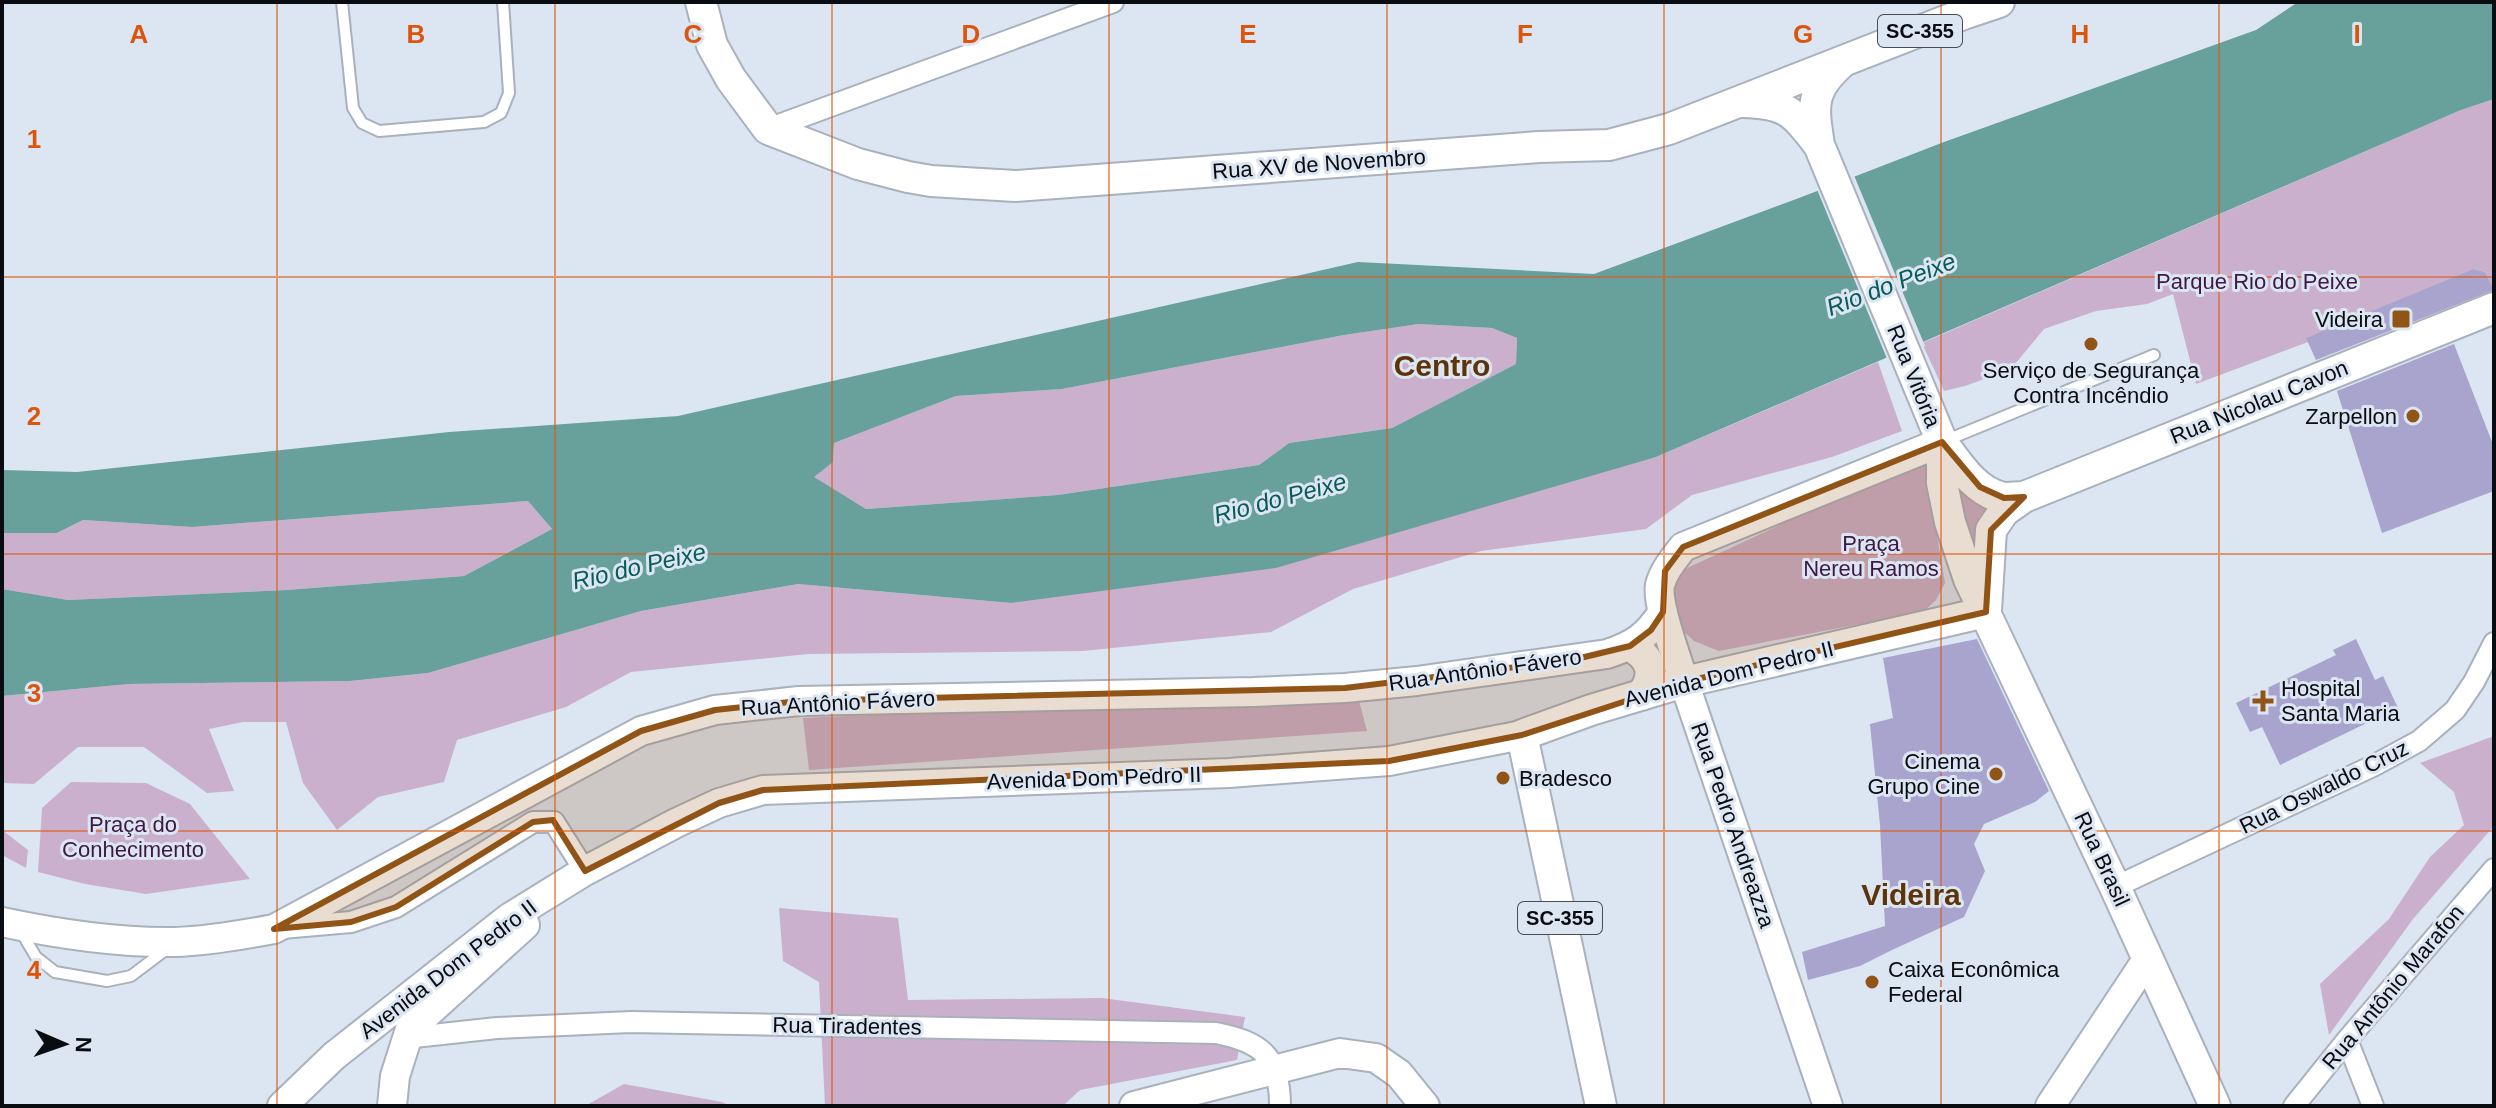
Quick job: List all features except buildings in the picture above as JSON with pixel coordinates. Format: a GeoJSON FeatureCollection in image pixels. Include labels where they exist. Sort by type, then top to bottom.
{"type":"FeatureCollection","features":[{"type":"Feature","properties":{"kind":"main road"},"geometry":{"type":"LineString","coordinates":[[701,2],[712,45],[731,79],[768,129]]}},
{"type":"Feature","properties":{"kind":"main road","name":"Rua XV de Novembro"},"geometry":{"type":"LineString","coordinates":[[768,129],[858,164],[908,177],[1015,186],[1539,147],[1609,145],[1669,129],[1841,63],[1964,7],[1999,2]]}},
{"type":"Feature","properties":{"kind":"main road","name":"Rua Vitória"},"geometry":{"type":"LineString","coordinates":[[1823,155],[1814,104],[1817,91],[1826,77],[1841,63]]}},
{"type":"Feature","properties":{"kind":"main road","name":"Rua Vitória"},"geometry":{"type":"LineString","coordinates":[[1741,101],[1767,102],[1787,109],[1802,123],[1823,155],[1942,442],[1942,483],[1950,522],[1969,579],[1986,612]]}},
{"type":"Feature","properties":{"kind":"main road","name":"Rua Nicolau Cavon"},"geometry":{"type":"LineString","coordinates":[[1986,612],[1991,530],[2004,511],[2024,497],[2494,308]]}},
{"type":"Feature","properties":{"kind":"main road"},"geometry":{"type":"LineString","coordinates":[[1942,442],[1965,473],[1980,487],[2004,498],[2024,497]]}},
{"type":"Feature","properties":{"kind":"main road","name":"Rua Pedro Andreazza"},"geometry":{"type":"LineString","coordinates":[[1828,1106],[1684,682],[1663,612],[1660,585],[1665,571],[1683,547],[1942,442]]}},
{"type":"Feature","properties":{"kind":"main road","name":"Rua Antônio Fávero"},"geometry":{"type":"LineString","coordinates":[[9,923],[108,939],[175,942],[274,929],[641,731],[715,710],[799,701],[1253,692],[1417,681],[1607,654],[1630,646],[1651,630],[1663,612]]}},
{"type":"Feature","properties":{"kind":"main road","name":"Avenida Dom Pedro II"},"geometry":{"type":"LineString","coordinates":[[282,1106],[334,1056],[509,918],[585,871],[719,803],[763,790],[1229,773],[1389,761],[1522,735],[1684,682],[1986,612]]}},
{"type":"Feature","properties":{"kind":"main road","name":"Rua Brasil"},"geometry":{"type":"LineString","coordinates":[[1986,612],[2215,1106]]}},
{"type":"Feature","properties":{"kind":"main road"},"geometry":{"type":"LineString","coordinates":[[1630,646],[1649,660],[1648,687],[1641,695]]}},
{"type":"Feature","properties":{"kind":"main road","name":"SC-355"},"geometry":{"type":"LineString","coordinates":[[1522,735],[1601,1106]]}},
{"type":"Feature","properties":{"kind":"main road"},"geometry":{"type":"LineString","coordinates":[[392,1106],[395,1076],[410,1029],[585,871]]}},
{"type":"Feature","properties":{"kind":"main road"},"geometry":{"type":"LineString","coordinates":[[2050,1106],[2148,958]]}},
{"type":"Feature","properties":{"kind":"main road"},"geometry":{"type":"LineString","coordinates":[[1134,1106],[1340,1053],[1376,1058],[1399,1074],[1425,1106]]}},
{"type":"Feature","properties":{"kind":"street"},"geometry":{"type":"LineString","coordinates":[[768,129],[1113,2]]}},
{"type":"Feature","properties":{"kind":"street","name":"Rua Oswaldo Cruz"},"geometry":{"type":"LineString","coordinates":[[2115,887],[2373,766],[2419,741],[2455,710],[2494,643]]}},
{"type":"Feature","properties":{"kind":"street"},"geometry":{"type":"LineString","coordinates":[[274,929],[351,922],[396,907],[533,822],[554,822],[585,871]]}},
{"type":"Feature","properties":{"kind":"street","name":"Rua Antônio Marafon"},"geometry":{"type":"LineString","coordinates":[[2294,1106],[2494,869]]}},
{"type":"Feature","properties":{"kind":"street","name":"Rua Tiradentes"},"geometry":{"type":"LineString","coordinates":[[405,1038],[497,1028],[631,1022],[1216,1033],[1241,1038],[1260,1047],[1276,1069]]}},
{"type":"Feature","properties":{"kind":"street"},"geometry":{"type":"LineString","coordinates":[[2347,1040],[2373,1106]]}},
{"type":"Feature","properties":{"kind":"street"},"geometry":{"type":"LineString","coordinates":[[1276,1069],[1280,1106]]}},
{"type":"Feature","properties":{"kind":"lane"},"geometry":{"type":"LineString","coordinates":[[342,2],[353,108],[362,123],[379,131],[484,122],[501,113],[509,93],[503,2]]}},
{"type":"Feature","properties":{"kind":"lane"},"geometry":{"type":"LineString","coordinates":[[1942,442],[2154,355]]}},
{"type":"Feature","properties":{"kind":"lane"},"geometry":{"type":"LineString","coordinates":[[9,923],[36,957],[55,972],[107,981],[131,976],[175,942]]}},
{"type":"Feature","properties":{"kind":"highlighted area"},"geometry":{"type":"Polygon","coordinates":[[[1942,442],[1980,487],[2004,498],[2024,497],[1991,530],[1986,612],[1684,682],[1522,735],[1389,761],[763,790],[719,803],[585,871],[553,820],[533,822],[396,907],[351,922],[274,929],[641,731],[715,710],[799,701],[1345,688],[1572,660],[1630,646],[1651,630],[1663,612],[1665,571],[1683,547],[1942,442]]]}},
{"type":"Feature","properties":{"kind":"green space","name":"Parque Rio do Peixe"},"geometry":{"type":"Polygon","coordinates":[[[2494,99],[2494,291],[2485,272],[2473,269],[2307,338],[2308,342],[2196,384],[2173,294],[2147,304],[2096,311],[2044,329],[2011,369],[1944,391],[1922,343],[2461,110],[2494,99]]]}},
{"type":"Feature","properties":{"kind":"green space"},"geometry":{"type":"Polygon","coordinates":[[[1419,324],[1492,328],[1517,338],[1516,364],[1392,428],[1289,443],[1259,465],[1058,495],[866,509],[813,477],[833,462],[834,443],[956,396],[1062,389],[1344,335],[1419,324]]]}},
{"type":"Feature","properties":{"kind":"green space"},"geometry":{"type":"Polygon","coordinates":[[[1878,362],[1902,431],[1832,457],[1692,495],[1646,529],[1481,551],[1353,589],[1271,632],[1083,651],[808,654],[631,672],[566,707],[457,740],[444,782],[378,797],[337,830],[303,783],[286,722],[243,722],[209,729],[234,791],[207,793],[144,747],[78,747],[34,784],[2,783],[2,696],[129,684],[350,681],[428,673],[641,611],[798,584],[1011,603],[1656,457],[1878,362]]]}},
{"type":"Feature","properties":{"kind":"green space","name":"Praça Nereu Ramos"},"geometry":{"type":"Polygon","coordinates":[[[1924,458],[1945,583],[1936,600],[1923,612],[1719,651],[1694,641],[1684,632],[1670,586],[1685,569],[1924,458]]]}},
{"type":"Feature","properties":{"kind":"green space"},"geometry":{"type":"Polygon","coordinates":[[[1953,481],[1994,502],[1976,523],[1975,569],[1953,481]]]}},
{"type":"Feature","properties":{"kind":"green space"},"geometry":{"type":"Polygon","coordinates":[[[528,501],[552,529],[464,576],[287,590],[68,600],[2,589],[2,533],[57,533],[83,520],[192,527],[528,501]]]}},
{"type":"Feature","properties":{"kind":"green space"},"geometry":{"type":"Polygon","coordinates":[[[1357,693],[1367,731],[809,770],[803,718],[1357,693]]]}},
{"type":"Feature","properties":{"kind":"green space"},"geometry":{"type":"Polygon","coordinates":[[[2494,736],[2494,826],[2413,919],[2329,1035],[2320,984],[2389,919],[2430,857],[2464,825],[2454,792],[2420,763],[2494,736]]]}},
{"type":"Feature","properties":{"kind":"green space","name":"Praça do Conhecimento"},"geometry":{"type":"Polygon","coordinates":[[[71,782],[146,783],[190,804],[250,879],[146,894],[38,872],[42,808],[71,782]]]}},
{"type":"Feature","properties":{"kind":"green space"},"geometry":{"type":"Polygon","coordinates":[[[2,830],[28,850],[26,868],[2,855],[2,830]]]}},
{"type":"Feature","properties":{"kind":"green space"},"geometry":{"type":"Polygon","coordinates":[[[779,908],[898,918],[908,1000],[1102,998],[1245,1017],[1237,1060],[1080,1090],[1063,1106],[825,1106],[819,982],[783,961],[779,908]]]}},
{"type":"Feature","properties":{"kind":"green space"},"geometry":{"type":"Polygon","coordinates":[[[624,1084],[722,1102],[730,1106],[585,1106],[624,1084]]]}},
{"type":"Feature","properties":{"kind":"water","name":"Rio do Peixe"},"geometry":{"type":"Polygon","coordinates":[[[2298,2],[2494,2],[2494,99],[2461,110],[1656,457],[1276,568],[1011,603],[798,584],[641,611],[428,673],[350,681],[129,684],[2,696],[2,589],[68,600],[287,590],[464,576],[552,529],[528,501],[192,527],[83,520],[57,533],[2,533],[2,470],[77,472],[449,432],[678,416],[1358,262],[1594,274],[1944,142],[2256,30],[2298,2]],[[1419,324],[1344,335],[1062,389],[956,396],[834,443],[833,462],[814,477],[866,509],[1058,495],[1259,465],[1289,443],[1392,428],[1516,364],[1517,338],[1492,328],[1419,324]]]}},
{"type":"Feature","properties":{"kind":"pier"},"geometry":{"type":"Polygon","coordinates":[[[1853,173],[1925,346],[1888,361],[1816,187],[1853,173]]]}},
{"type":"Feature","properties":{"kind":"place","name":"Videira"},"geometry":{"type":"Point","coordinates":[2401,319]}},
{"type":"Feature","properties":{"kind":"place","name":"Serviço de Segurança Contra Incêndio"},"geometry":{"type":"Point","coordinates":[2091,344]}},
{"type":"Feature","properties":{"kind":"place","name":"Zarpellon"},"geometry":{"type":"Point","coordinates":[2413,416]}},
{"type":"Feature","properties":{"kind":"place","name":"Hospital Santa Maria"},"geometry":{"type":"Point","coordinates":[2263,701]}},
{"type":"Feature","properties":{"kind":"place","name":"Cinema Grupo Cine"},"geometry":{"type":"Point","coordinates":[1996,774]}},
{"type":"Feature","properties":{"kind":"place","name":"Bradesco"},"geometry":{"type":"Point","coordinates":[1503,778]}},
{"type":"Feature","properties":{"kind":"place","name":"Caixa Econômica Federal"},"geometry":{"type":"Point","coordinates":[1872,982]}},
{"type":"Feature","properties":{"kind":"district","name":"Centro"},"geometry":{"type":"Point","coordinates":[1442,365]}},
{"type":"Feature","properties":{"kind":"district","name":"Videira"},"geometry":{"type":"Point","coordinates":[1911,894]}}]}
